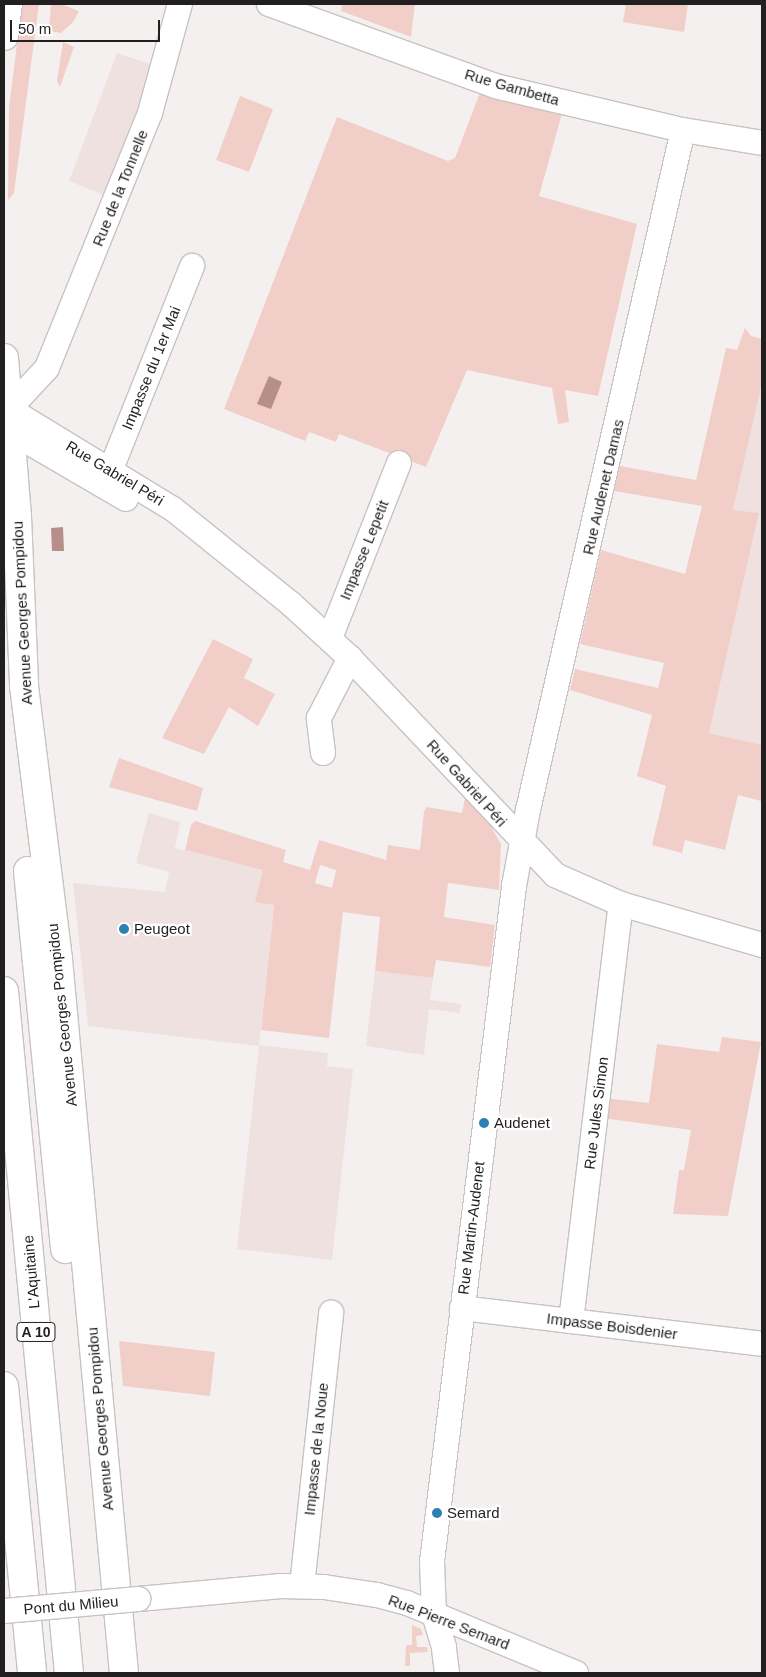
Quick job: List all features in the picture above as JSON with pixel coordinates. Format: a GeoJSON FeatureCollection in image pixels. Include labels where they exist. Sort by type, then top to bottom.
{"type":"FeatureCollection","features":[{"type":"Feature","properties":{"kind":"main road"},"geometry":{"type":"LineString","coordinates":[[4,36],[8,4]]}},
{"type":"Feature","properties":{"kind":"main road","name":"Avenue Georges Pompidou"},"geometry":{"type":"LineString","coordinates":[[4,357],[20,562],[24,686],[58,959],[124,1673]]}},
{"type":"Feature","properties":{"kind":"main road","name":"Avenue Georges Pompidou"},"geometry":{"type":"LineString","coordinates":[[4,623],[108,1673]]}},
{"type":"Feature","properties":{"kind":"main road","name":"L'Aquitaine"},"geometry":{"type":"LineString","coordinates":[[4,991],[69,1673]]}},
{"type":"Feature","properties":{"kind":"main road"},"geometry":{"type":"LineString","coordinates":[[4,1386],[32,1673]]}},
{"type":"Feature","properties":{"kind":"street","name":"Rue de la Tonnelle"},"geometry":{"type":"LineString","coordinates":[[8,423],[47,368],[150,113],[180,4]]}},
{"type":"Feature","properties":{"kind":"street","name":"Rue Gambetta"},"geometry":{"type":"LineString","coordinates":[[269,4],[495,86],[683,130],[762,144]]}},
{"type":"Feature","properties":{"kind":"street","name":"Rue Audenet Damas"},"geometry":{"type":"LineString","coordinates":[[522,843],[683,130]]}},
{"type":"Feature","properties":{"kind":"street","name":"Impasse du 1er Mai"},"geometry":{"type":"LineString","coordinates":[[107,478],[192,266]]}},
{"type":"Feature","properties":{"kind":"street"},"geometry":{"type":"LineString","coordinates":[[4,357],[21,369],[47,368]]}},
{"type":"Feature","properties":{"kind":"street","name":"Rue Gabriel Péri"},"geometry":{"type":"LineString","coordinates":[[8,423],[107,478],[173,509],[330,638],[522,843],[555,875],[621,904],[762,945]]}},
{"type":"Feature","properties":{"kind":"street","name":"Impasse Lepetit"},"geometry":{"type":"LineString","coordinates":[[330,638],[400,462]]}},
{"type":"Feature","properties":{"kind":"street"},"geometry":{"type":"LineString","coordinates":[[323,753],[319,718],[350,658]]}},
{"type":"Feature","properties":{"kind":"street","name":"Rue Martin-Audenet"},"geometry":{"type":"LineString","coordinates":[[447,1673],[434,1614],[432,1562],[500,990],[522,843]]}},
{"type":"Feature","properties":{"kind":"street","name":"Rue Jules Simon"},"geometry":{"type":"LineString","coordinates":[[571,1321],[621,904]]}},
{"type":"Feature","properties":{"kind":"street","name":"Impasse Boisdenier"},"geometry":{"type":"LineString","coordinates":[[462,1308],[762,1344]]}},
{"type":"Feature","properties":{"kind":"street","name":"Impasse de la Noue"},"geometry":{"type":"LineString","coordinates":[[302,1586],[331,1313]]}},
{"type":"Feature","properties":{"kind":"street","name":"Rue Pierre Semard"},"geometry":{"type":"LineString","coordinates":[[138,1599],[302,1586],[378,1595],[434,1614],[576,1673]]}},
{"type":"Feature","properties":{"kind":"street","name":"Pont du Milieu"},"geometry":{"type":"LineString","coordinates":[[4,1611],[138,1599]]}},
{"type":"Feature","properties":{"kind":"shaded area"},"geometry":{"type":"Polygon","coordinates":[[[22,4],[39,4],[14,193],[8,200],[9,107],[22,4]]]}},
{"type":"Feature","properties":{"kind":"shaded area"},"geometry":{"type":"Polygon","coordinates":[[[51,4],[61,4],[79,11],[73,22],[61,33],[49,31],[51,4]]]}},
{"type":"Feature","properties":{"kind":"shaded area"},"geometry":{"type":"Polygon","coordinates":[[[342,4],[415,4],[411,37],[341,11],[342,4]]]}},
{"type":"Feature","properties":{"kind":"shaded area"},"geometry":{"type":"Polygon","coordinates":[[[626,4],[688,4],[684,32],[623,22],[626,4]]]}},
{"type":"Feature","properties":{"kind":"shaded area"},"geometry":{"type":"Polygon","coordinates":[[[63,42],[74,47],[60,87],[57,81],[63,42]]]}},
{"type":"Feature","properties":{"kind":"shaded area"},"geometry":{"type":"Polygon","coordinates":[[[117,53],[153,65],[139,110],[106,196],[69,181],[117,53]]]}},
{"type":"Feature","properties":{"kind":"shaded area"},"geometry":{"type":"Polygon","coordinates":[[[481,90],[563,110],[539,196],[637,224],[598,396],[565,390],[569,422],[558,424],[552,388],[467,370],[426,467],[339,434],[336,442],[309,432],[305,441],[224,409],[337,117],[448,161],[455,158],[481,90]]]}},
{"type":"Feature","properties":{"kind":"shaded area"},"geometry":{"type":"Polygon","coordinates":[[[240,96],[273,109],[249,172],[216,160],[240,96]]]}},
{"type":"Feature","properties":{"kind":"shaded area"},"geometry":{"type":"Polygon","coordinates":[[[745,328],[751,336],[762,339],[762,383],[733,510],[759,513],[709,733],[762,745],[762,796],[761,801],[738,795],[725,850],[685,840],[682,853],[652,845],[666,786],[637,776],[652,715],[570,690],[575,669],[658,688],[664,663],[580,644],[601,550],[685,574],[702,506],[614,491],[620,466],[696,480],[726,348],[737,350],[745,328]]]}},
{"type":"Feature","properties":{"kind":"shaded area"},"geometry":{"type":"Polygon","coordinates":[[[269,376],[282,382],[271,409],[257,404],[269,376]]]}},
{"type":"Feature","properties":{"kind":"shaded area"},"geometry":{"type":"Polygon","coordinates":[[[762,383],[762,745],[709,733],[759,514],[733,510],[762,383]]]}},
{"type":"Feature","properties":{"kind":"shaded area"},"geometry":{"type":"Polygon","coordinates":[[[63,527],[64,551],[52,551],[51,528],[63,527]]]}},
{"type":"Feature","properties":{"kind":"shaded area"},"geometry":{"type":"Polygon","coordinates":[[[213,639],[253,659],[244,678],[275,694],[258,726],[229,707],[204,754],[162,738],[213,639]]]}},
{"type":"Feature","properties":{"kind":"shaded area"},"geometry":{"type":"Polygon","coordinates":[[[119,758],[203,788],[197,811],[109,787],[119,758]]]}},
{"type":"Feature","properties":{"kind":"shaded area"},"geometry":{"type":"Polygon","coordinates":[[[465,798],[490,825],[501,844],[499,890],[448,883],[444,917],[495,925],[490,967],[436,960],[433,978],[375,971],[380,917],[343,912],[329,1038],[261,1030],[274,905],[255,902],[263,870],[185,850],[191,825],[195,821],[286,850],[283,862],[310,870],[319,840],[386,860],[388,845],[420,850],[424,811],[427,807],[462,813],[465,798]],[[320,865],[315,883],[332,888],[336,870],[320,865]]]}},
{"type":"Feature","properties":{"kind":"shaded area"},"geometry":{"type":"Polygon","coordinates":[[[149,813],[180,822],[175,848],[264,870],[274,904],[259,1045],[328,1053],[327,1066],[353,1069],[332,1260],[237,1249],[259,1046],[88,1026],[73,883],[165,892],[169,872],[136,863],[149,813]]]}},
{"type":"Feature","properties":{"kind":"shaded area"},"geometry":{"type":"Polygon","coordinates":[[[375,971],[433,978],[430,1000],[461,1004],[460,1013],[429,1009],[424,1055],[366,1046],[375,971]]]}},
{"type":"Feature","properties":{"kind":"shaded area"},"geometry":{"type":"Polygon","coordinates":[[[722,1037],[761,1042],[728,1216],[673,1214],[679,1170],[684,1170],[691,1130],[602,1118],[604,1098],[649,1103],[657,1044],[719,1052],[722,1037]]]}},
{"type":"Feature","properties":{"kind":"shaded area"},"geometry":{"type":"Polygon","coordinates":[[[119,1341],[215,1352],[210,1396],[123,1386],[119,1341]]]}},
{"type":"Feature","properties":{"kind":"shaded area"},"geometry":{"type":"Polygon","coordinates":[[[412,1625],[421,1629],[423,1635],[416,1636],[417,1647],[427,1647],[428,1652],[410,1653],[410,1666],[405,1666],[406,1645],[412,1645],[412,1625]]]}},
{"type":"Feature","properties":{"kind":"place","name":"Peugeot"},"geometry":{"type":"Point","coordinates":[124,929]}},
{"type":"Feature","properties":{"kind":"place","name":"Audenet"},"geometry":{"type":"Point","coordinates":[484,1123]}},
{"type":"Feature","properties":{"kind":"place","name":"Semard"},"geometry":{"type":"Point","coordinates":[437,1513]}}]}
